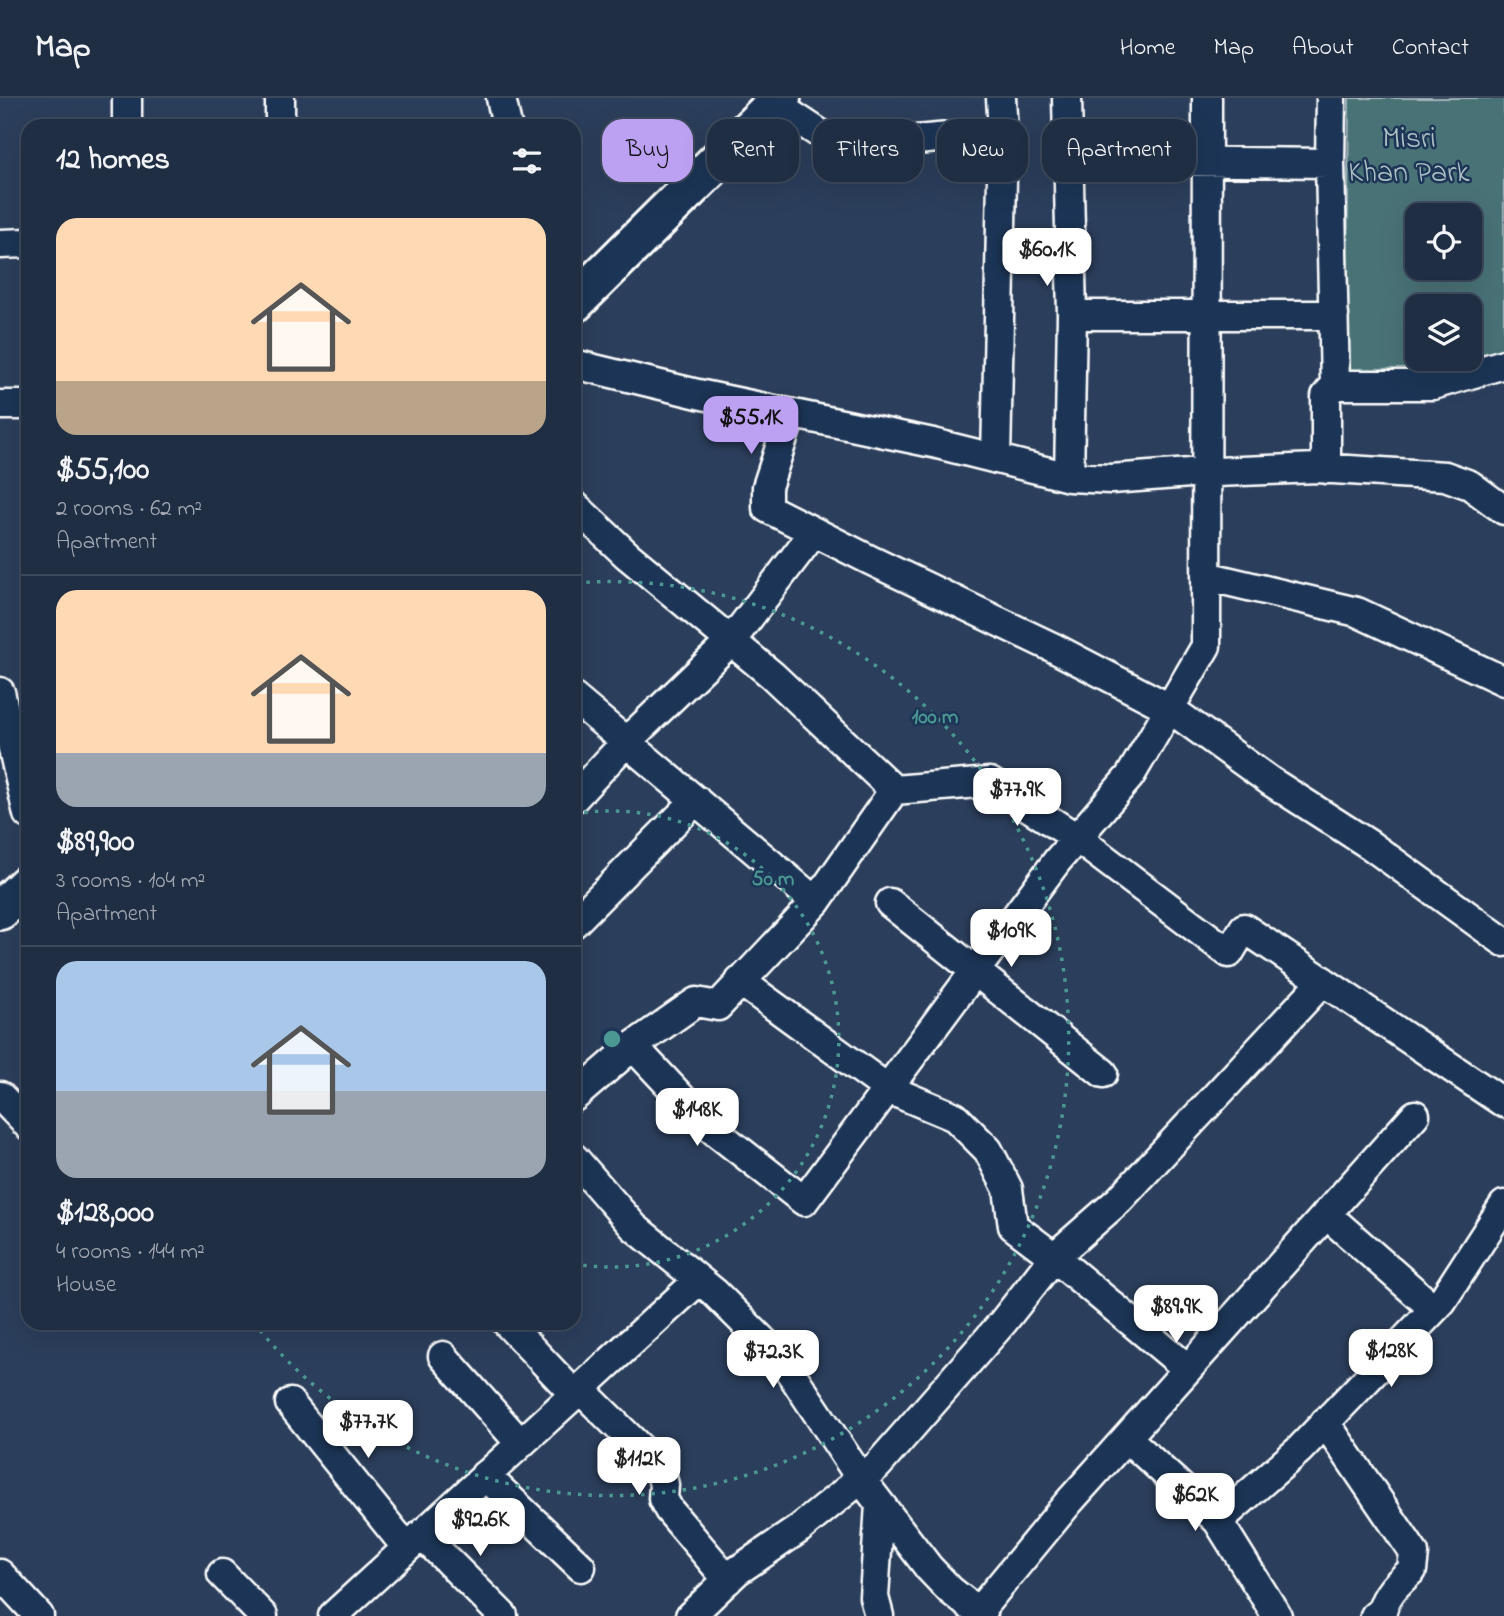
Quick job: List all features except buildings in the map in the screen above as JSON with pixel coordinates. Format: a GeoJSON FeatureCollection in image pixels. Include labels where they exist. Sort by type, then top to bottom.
{"type":"FeatureCollection","features":[{"type":"Feature","properties":{"kind":"street"},"geometry":{"type":"LineString","coordinates":[[127,98],[127,119]]}},
{"type":"Feature","properties":{"kind":"street"},"geometry":{"type":"LineString","coordinates":[[280,98],[280,119]]}},
{"type":"Feature","properties":{"kind":"street"},"geometry":{"type":"LineString","coordinates":[[501,98],[506,119]]}},
{"type":"Feature","properties":{"kind":"street"},"geometry":{"type":"LineString","coordinates":[[1001,98],[1002,119]]}},
{"type":"Feature","properties":{"kind":"street"},"geometry":{"type":"LineString","coordinates":[[1067,98],[1067,119]]}},
{"type":"Feature","properties":{"kind":"street"},"geometry":{"type":"LineString","coordinates":[[633,1046],[707,1125],[804,1201],[1057,861],[1130,776],[1206,646],[1207,98]]}},
{"type":"Feature","properties":{"kind":"street"},"geometry":{"type":"LineString","coordinates":[[1326,469],[1326,396],[1335,384],[1331,98]]}},
{"type":"Feature","properties":{"kind":"street"},"geometry":{"type":"LineString","coordinates":[[581,296],[778,101],[840,147],[937,138]]}},
{"type":"Feature","properties":{"kind":"street"},"geometry":{"type":"LineString","coordinates":[[1196,163],[1330,163]]}},
{"type":"Feature","properties":{"kind":"street"},"geometry":{"type":"LineString","coordinates":[[996,459],[1002,182]]}},
{"type":"Feature","properties":{"kind":"street"},"geometry":{"type":"LineString","coordinates":[[1069,182],[1072,315],[1069,477]]}},
{"type":"Feature","properties":{"kind":"street"},"geometry":{"type":"LineString","coordinates":[[0,244],[21,243]]}},
{"type":"Feature","properties":{"kind":"street"},"geometry":{"type":"LineString","coordinates":[[1072,315],[1334,315]]}},
{"type":"Feature","properties":{"kind":"street"},"geometry":{"type":"LineString","coordinates":[[1335,384],[1433,385],[1504,363]]}},
{"type":"Feature","properties":{"kind":"street"},"geometry":{"type":"LineString","coordinates":[[581,366],[698,394],[933,443],[1069,477],[1111,479],[1326,469],[1445,475],[1469,485],[1504,510]]}},
{"type":"Feature","properties":{"kind":"street"},"geometry":{"type":"LineString","coordinates":[[0,405],[21,405]]}},
{"type":"Feature","properties":{"kind":"street"},"geometry":{"type":"LineString","coordinates":[[791,414],[767,487],[767,508],[1054,648],[1169,708],[1270,781],[1370,845],[1504,942]]}},
{"type":"Feature","properties":{"kind":"street"},"geometry":{"type":"LineString","coordinates":[[581,512],[626,555],[772,675],[894,790],[990,782],[1077,838],[1229,953],[1244,928],[1504,1103]]}},
{"type":"Feature","properties":{"kind":"street"},"geometry":{"type":"LineString","coordinates":[[581,790],[627,741],[731,641],[814,532]]}},
{"type":"Feature","properties":{"kind":"street"},"geometry":{"type":"LineString","coordinates":[[1206,576],[1357,612],[1504,681]]}},
{"type":"Feature","properties":{"kind":"street"},"geometry":{"type":"LineString","coordinates":[[0,692],[21,784]]}},
{"type":"Feature","properties":{"kind":"street"},"geometry":{"type":"LineString","coordinates":[[581,704],[816,902]]}},
{"type":"Feature","properties":{"kind":"street"},"geometry":{"type":"LineString","coordinates":[[581,1091],[633,1046],[696,1002],[718,1006],[816,902],[894,790]]}},
{"type":"Feature","properties":{"kind":"street"},"geometry":{"type":"LineString","coordinates":[[581,917],[696,800]]}},
{"type":"Feature","properties":{"kind":"street"},"geometry":{"type":"LineString","coordinates":[[0,910],[21,890]]}},
{"type":"Feature","properties":{"kind":"street"},"geometry":{"type":"LineString","coordinates":[[890,903],[1103,1073]]}},
{"type":"Feature","properties":{"kind":"street"},"geometry":{"type":"LineString","coordinates":[[740,981],[888,1089],[955,1116],[988,1150],[1008,1189],[1013,1226],[1188,1368]]}},
{"type":"Feature","properties":{"kind":"street"},"geometry":{"type":"LineString","coordinates":[[690,1616],[737,1571],[799,1528],[878,1465],[1003,1322],[1054,1258],[1119,1200],[1323,981]]}},
{"type":"Feature","properties":{"kind":"street"},"geometry":{"type":"LineString","coordinates":[[0,1096],[21,1118]]}},
{"type":"Feature","properties":{"kind":"street"},"geometry":{"type":"LineString","coordinates":[[581,1166],[634,1227],[714,1292],[783,1361],[861,1479],[929,1568],[950,1590],[980,1614],[1068,1503],[1415,1115]]}},
{"type":"Feature","properties":{"kind":"street"},"geometry":{"type":"LineString","coordinates":[[1218,1521],[1299,1450],[1442,1301],[1504,1205]]}},
{"type":"Feature","properties":{"kind":"street"},"geometry":{"type":"LineString","coordinates":[[1326,1214],[1434,1309]]}},
{"type":"Feature","properties":{"kind":"street"},"geometry":{"type":"LineString","coordinates":[[333,1616],[699,1280]]}},
{"type":"Feature","properties":{"kind":"street"},"geometry":{"type":"LineString","coordinates":[[514,1330],[660,1468],[664,1485],[663,1499],[669,1510],[728,1580]]}},
{"type":"Feature","properties":{"kind":"street"},"geometry":{"type":"LineString","coordinates":[[443,1356],[520,1443]]}},
{"type":"Feature","properties":{"kind":"street"},"geometry":{"type":"LineString","coordinates":[[290,1403],[414,1541],[503,1616]]}},
{"type":"Feature","properties":{"kind":"street"},"geometry":{"type":"LineString","coordinates":[[1325,1422],[1414,1553],[1412,1570],[1385,1600],[1381,1614]]}},
{"type":"Feature","properties":{"kind":"street"},"geometry":{"type":"LineString","coordinates":[[1127,1438],[1218,1521],[1277,1616]]}},
{"type":"Feature","properties":{"kind":"street"},"geometry":{"type":"LineString","coordinates":[[485,1475],[581,1567]]}},
{"type":"Feature","properties":{"kind":"street"},"geometry":{"type":"LineString","coordinates":[[879,1616],[874,1597],[880,1504]]}},
{"type":"Feature","properties":{"kind":"street"},"geometry":{"type":"LineString","coordinates":[[0,1574],[39,1616]]}},
{"type":"Feature","properties":{"kind":"street"},"geometry":{"type":"LineString","coordinates":[[222,1574],[263,1616]]}},
{"type":"Feature","properties":{"kind":"green space","name":"Misri Khan Park"},"geometry":{"type":"Polygon","coordinates":[[[1349,98],[1504,98],[1504,353],[1482,360],[1482,294],[1405,294],[1405,371],[1409,371],[1346,374],[1349,98]]]}}]}
